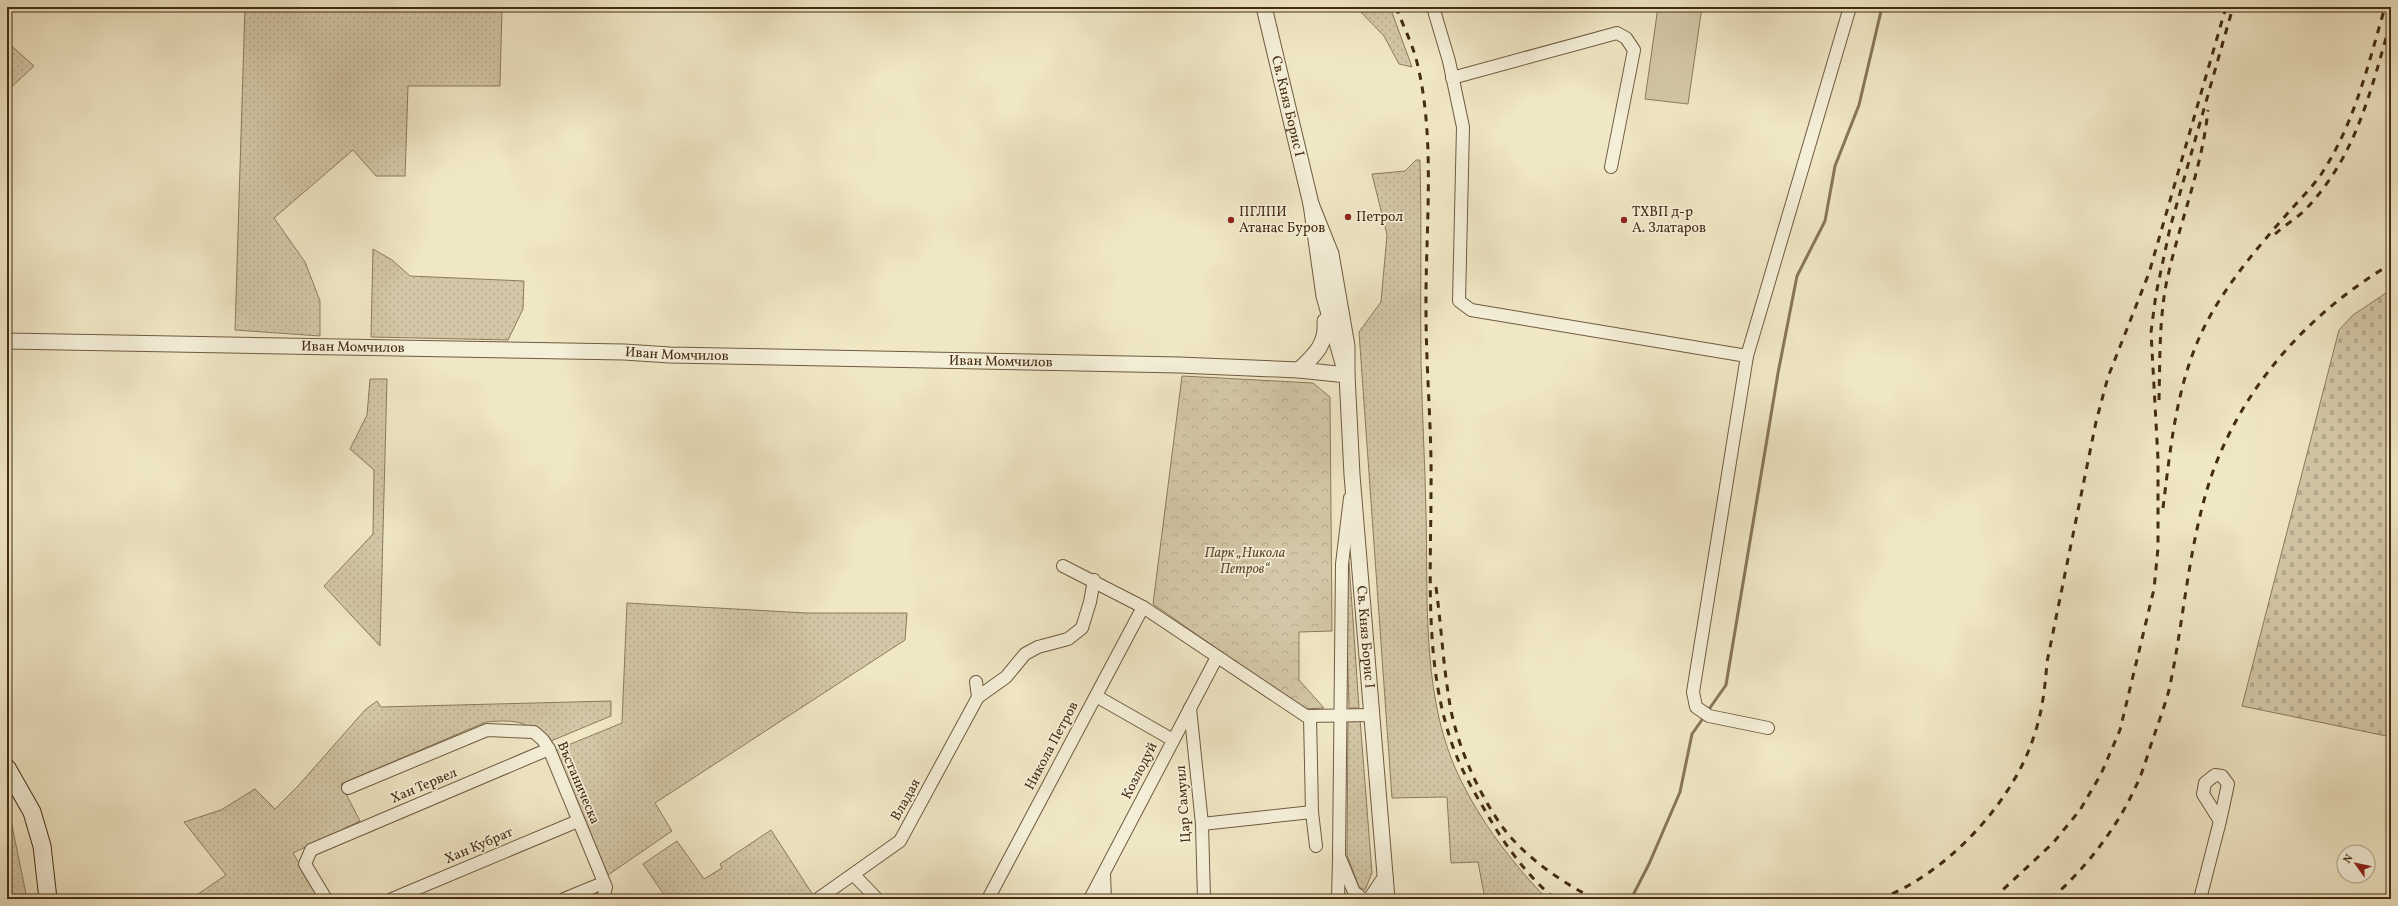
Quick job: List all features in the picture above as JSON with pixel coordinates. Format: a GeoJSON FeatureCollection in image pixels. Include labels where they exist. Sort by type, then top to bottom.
{"type":"FeatureCollection","features":[{"type":"Feature","properties":{"kind":"main road"},"geometry":{"type":"LineString","coordinates":[[7,768],[32,812],[42,846],[48,899]]}},
{"type":"Feature","properties":{"kind":"street","name":"Св. Княз Борис I"},"geometry":{"type":"LineString","coordinates":[[1264,7],[1312,204],[1330,254],[1347,346],[1352,475],[1387,899]]}},
{"type":"Feature","properties":{"kind":"street"},"geometry":{"type":"LineString","coordinates":[[1433,7],[1452,78],[1463,127],[1459,302],[1471,310],[1747,356]]}},
{"type":"Feature","properties":{"kind":"street"},"geometry":{"type":"LineString","coordinates":[[1768,728],[1709,716],[1696,707],[1693,692],[1747,356],[1850,7]]}},
{"type":"Feature","properties":{"kind":"street"},"geometry":{"type":"LineString","coordinates":[[1452,78],[1617,33],[1626,38],[1634,50],[1611,167]]}},
{"type":"Feature","properties":{"kind":"street","name":"Св. Княз Борис I"},"geometry":{"type":"LineString","coordinates":[[1312,204],[1324,296],[1337,348],[1347,375]]}},
{"type":"Feature","properties":{"kind":"street"},"geometry":{"type":"LineString","coordinates":[[1299,370],[1321,348],[1324,340],[1324,296]]}},
{"type":"Feature","properties":{"kind":"street","name":"Иван Момчилов"},"geometry":{"type":"LineString","coordinates":[[7,341],[624,352],[670,355],[1179,365],[1299,370],[1347,375]]}},
{"type":"Feature","properties":{"kind":"street"},"geometry":{"type":"LineString","coordinates":[[1338,899],[1342,564],[1352,475]]}},
{"type":"Feature","properties":{"kind":"street"},"geometry":{"type":"LineString","coordinates":[[1063,566],[1094,580],[1143,607],[1306,716],[1373,715]]}},
{"type":"Feature","properties":{"kind":"street"},"geometry":{"type":"LineString","coordinates":[[976,682],[978,697],[1006,677],[1025,654],[1038,647],[1068,639],[1082,628],[1090,602],[1094,580]]}},
{"type":"Feature","properties":{"kind":"street","name":"Никола Петров"},"geometry":{"type":"LineString","coordinates":[[988,899],[1143,607]]}},
{"type":"Feature","properties":{"kind":"street","name":"Козлодуй"},"geometry":{"type":"LineString","coordinates":[[1090,899],[1217,657]]}},
{"type":"Feature","properties":{"kind":"street"},"geometry":{"type":"LineString","coordinates":[[1096,696],[1173,740]]}},
{"type":"Feature","properties":{"kind":"street","name":"Владая"},"geometry":{"type":"LineString","coordinates":[[818,899],[900,841],[978,697]]}},
{"type":"Feature","properties":{"kind":"street","name":"Цар Самуил"},"geometry":{"type":"LineString","coordinates":[[1190,708],[1202,824],[1204,899]]}},
{"type":"Feature","properties":{"kind":"street"},"geometry":{"type":"LineString","coordinates":[[1310,717],[1312,812],[1316,846]]}},
{"type":"Feature","properties":{"kind":"street","name":"Въстаническа"},"geometry":{"type":"LineString","coordinates":[[348,788],[487,730],[534,732],[543,740],[549,749],[603,883],[606,887],[603,899]]}},
{"type":"Feature","properties":{"kind":"street","name":"Хан Тервел"},"geometry":{"type":"LineString","coordinates":[[326,899],[305,864],[311,850],[549,749]]}},
{"type":"Feature","properties":{"kind":"street"},"geometry":{"type":"LineString","coordinates":[[1202,824],[1312,812]]}},
{"type":"Feature","properties":{"kind":"street","name":"Хан Кубрат"},"geometry":{"type":"LineString","coordinates":[[392,899],[578,821]]}},
{"type":"Feature","properties":{"kind":"street"},"geometry":{"type":"LineString","coordinates":[[2200,899],[2220,821]]}},
{"type":"Feature","properties":{"kind":"street"},"geometry":{"type":"LineString","coordinates":[[1339,856],[1354,892],[1363,899]]}},
{"type":"Feature","properties":{"kind":"street"},"geometry":{"type":"LineString","coordinates":[[1104,874],[1105,899]]}},
{"type":"Feature","properties":{"kind":"street"},"geometry":{"type":"LineString","coordinates":[[854,875],[877,899]]}},
{"type":"Feature","properties":{"kind":"street"},"geometry":{"type":"LineString","coordinates":[[1371,899],[1385,878]]}},
{"type":"Feature","properties":{"kind":"street"},"geometry":{"type":"LineString","coordinates":[[564,899],[603,883]]}},
{"type":"Feature","properties":{"kind":"green space"},"geometry":{"type":"Polygon","coordinates":[[[245,7],[502,7],[500,86],[408,86],[405,176],[376,176],[353,150],[274,218],[305,262],[320,301],[320,336],[235,330],[245,7]]]}},
{"type":"Feature","properties":{"kind":"green space"},"geometry":{"type":"Polygon","coordinates":[[[1356,7],[1390,7],[1412,67],[1399,64],[1384,36],[1356,7]]]}},
{"type":"Feature","properties":{"kind":"green space"},"geometry":{"type":"Polygon","coordinates":[[[1658,7],[1702,7],[1688,104],[1645,99],[1658,7]]]}},
{"type":"Feature","properties":{"kind":"green space"},"geometry":{"type":"Polygon","coordinates":[[[7,42],[34,66],[7,91],[7,42]]]}},
{"type":"Feature","properties":{"kind":"green space"},"geometry":{"type":"Polygon","coordinates":[[[1416,160],[1420,160],[1421,362],[1426,494],[1427,608],[1431,672],[1436,703],[1443,734],[1453,763],[1471,800],[1506,852],[1547,899],[1485,899],[1478,862],[1451,863],[1447,797],[1392,798],[1359,332],[1381,302],[1387,235],[1372,174],[1405,171],[1416,160]]]}},
{"type":"Feature","properties":{"kind":"green space"},"geometry":{"type":"Polygon","coordinates":[[[373,249],[392,260],[410,276],[524,281],[523,309],[508,340],[371,337],[373,249]]]}},
{"type":"Feature","properties":{"kind":"green space"},"geometry":{"type":"Polygon","coordinates":[[[2391,292],[2391,737],[2242,706],[2339,330],[2353,315],[2386,293],[2391,292]]]}},
{"type":"Feature","properties":{"kind":"green space","name":"Парк „Никола Петров“"},"geometry":{"type":"Polygon","coordinates":[[[1182,376],[1313,383],[1330,397],[1332,631],[1299,632],[1299,680],[1324,708],[1304,709],[1153,604],[1182,376]]]}},
{"type":"Feature","properties":{"kind":"green space"},"geometry":{"type":"Polygon","coordinates":[[[370,379],[387,379],[380,646],[324,586],[373,534],[374,470],[350,449],[367,415],[370,379]]]}},
{"type":"Feature","properties":{"kind":"green space"},"geometry":{"type":"Polygon","coordinates":[[[1349,562],[1359,708],[1349,708],[1345,563],[1349,562]]]}},
{"type":"Feature","properties":{"kind":"green space"},"geometry":{"type":"Polygon","coordinates":[[[627,603],[807,613],[907,613],[905,640],[655,803],[672,831],[608,875],[556,750],[622,723],[627,603]]]}},
{"type":"Feature","properties":{"kind":"green space"},"geometry":{"type":"Polygon","coordinates":[[[377,701],[381,707],[611,701],[611,716],[551,741],[535,730],[521,723],[506,721],[486,722],[341,784],[360,821],[293,853],[320,899],[191,899],[226,875],[184,822],[221,810],[255,789],[275,809],[298,786],[365,710],[377,701]]]}},
{"type":"Feature","properties":{"kind":"green space"},"geometry":{"type":"Polygon","coordinates":[[[1348,719],[1360,719],[1372,873],[1365,890],[1359,887],[1347,855],[1348,719]]]}},
{"type":"Feature","properties":{"kind":"green space"},"geometry":{"type":"Polygon","coordinates":[[[7,801],[27,899],[7,899],[7,801]]]}},
{"type":"Feature","properties":{"kind":"green space"},"geometry":{"type":"Polygon","coordinates":[[[771,830],[813,895],[808,899],[720,899],[717,896],[712,899],[667,899],[643,864],[677,841],[704,879],[722,868],[720,864],[771,830]]]}},
{"type":"Feature","properties":{"kind":"waterway"},"geometry":{"type":"LineString","coordinates":[[1707,712],[1726,685],[1778,373],[1797,276],[1825,221],[1835,166],[1859,105],[1882,7]]}},
{"type":"Feature","properties":{"kind":"waterway"},"geometry":{"type":"LineString","coordinates":[[1631,899],[1649,864],[1680,792],[1692,734],[1704,717]]}},
{"type":"Feature","properties":{"kind":"railway"},"geometry":{"type":"LineString","coordinates":[[1396,7],[1411,43],[1422,85],[1428,149],[1426,311],[1431,467],[1430,586],[1433,650],[1437,682],[1443,713],[1452,744],[1470,784],[1490,820],[1515,856],[1534,879],[1555,899]]}},
{"type":"Feature","properties":{"kind":"railway"},"geometry":{"type":"LineString","coordinates":[[1879,899],[1903,888],[1927,874],[1950,856],[1972,835],[1992,813],[2009,789],[2023,764],[2033,739],[2041,711],[2047,662],[2096,422],[2108,377],[2149,273],[2226,7]]}},
{"type":"Feature","properties":{"kind":"railway"},"geometry":{"type":"LineString","coordinates":[[1993,899],[2053,843],[2080,810],[2101,774],[2120,730],[2154,589],[2158,548],[2158,459],[2151,332],[2156,294],[2170,228],[2233,7]]}},
{"type":"Feature","properties":{"kind":"railway"},"geometry":{"type":"LineString","coordinates":[[2163,508],[2177,411],[2189,363],[2198,340],[2217,304],[2235,277],[2291,209],[2314,184],[2333,154],[2360,93],[2385,7]]}},
{"type":"Feature","properties":{"kind":"railway"},"geometry":{"type":"LineString","coordinates":[[2275,234],[2304,211],[2322,190],[2337,168],[2360,122],[2391,21]]}},
{"type":"Feature","properties":{"kind":"railway"},"geometry":{"type":"LineString","coordinates":[[2159,400],[2161,328],[2166,285],[2201,154],[2208,110]]}},
{"type":"Feature","properties":{"kind":"railway"},"geometry":{"type":"LineString","coordinates":[[2051,899],[2064,887],[2100,847],[2120,817],[2141,774],[2169,690],[2196,532],[2210,480],[2223,446],[2240,414],[2259,384],[2281,356],[2305,330],[2332,305],[2391,264]]}},
{"type":"Feature","properties":{"kind":"railway"},"geometry":{"type":"LineString","coordinates":[[1436,587],[1445,671],[1452,715],[1462,749],[1485,800],[1504,829],[1523,850],[1558,878],[1595,899]]}},
{"type":"Feature","properties":{"kind":"place","name":"Петрол"},"geometry":{"type":"Point","coordinates":[1348,217]}},
{"type":"Feature","properties":{"kind":"place","name":"ПГЛПИ Атанас Буров"},"geometry":{"type":"Point","coordinates":[1231,220]}},
{"type":"Feature","properties":{"kind":"place","name":"ТХВП д-р А. Златаров"},"geometry":{"type":"Point","coordinates":[1624,220]}}]}
